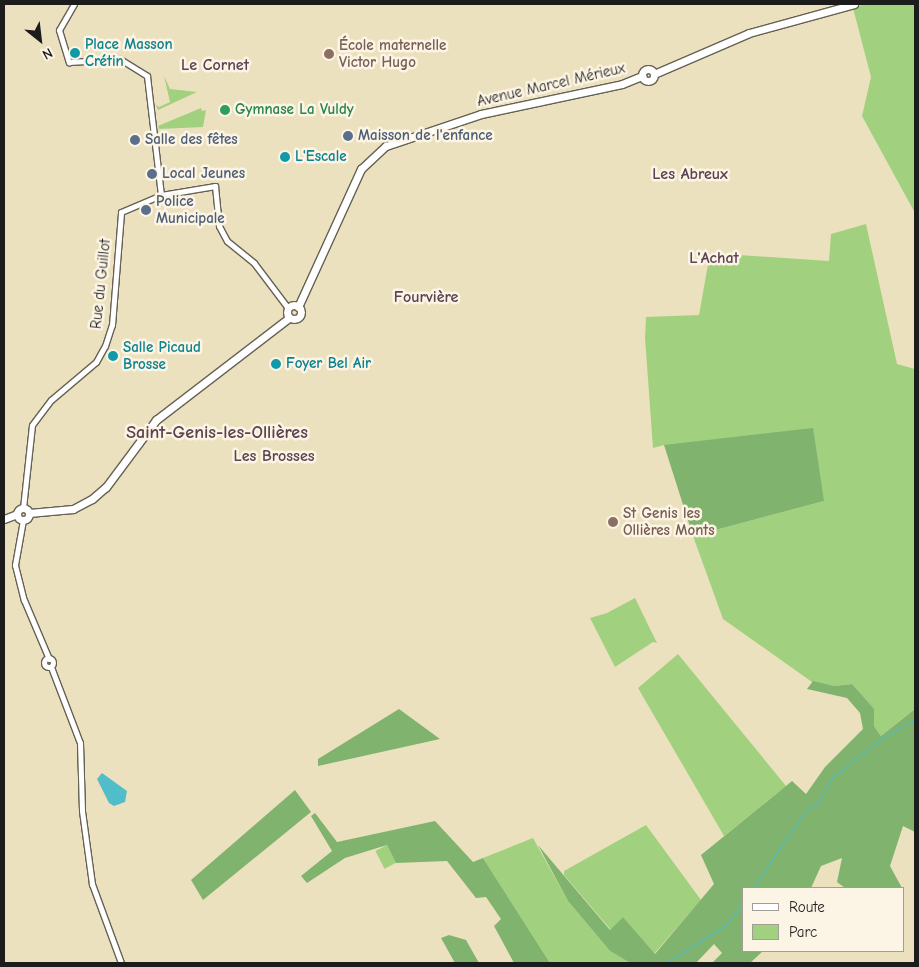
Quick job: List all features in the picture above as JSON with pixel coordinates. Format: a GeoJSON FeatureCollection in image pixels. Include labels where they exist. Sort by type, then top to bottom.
{"type":"FeatureCollection","features":[{"type":"Feature","properties":{"kind":"main road","name":"Avenue Marcel Mérieux"},"geometry":{"type":"LineString","coordinates":[[289,318],[299,316],[298,307],[361,169],[386,146],[481,114],[622,84],[642,76],[649,81],[654,74],[749,33],[854,4]]}},
{"type":"Feature","properties":{"kind":"main road"},"geometry":{"type":"LineString","coordinates":[[4,519],[26,510],[73,509],[92,500],[106,487],[156,420],[289,318],[288,308],[298,307]]}},
{"type":"Feature","properties":{"kind":"main road"},"geometry":{"type":"LineString","coordinates":[[17,514],[24,520],[26,510]]}},
{"type":"Feature","properties":{"kind":"street"},"geometry":{"type":"LineString","coordinates":[[74,4],[59,30],[69,62],[120,59],[147,76],[161,195],[215,186],[219,226],[227,241],[254,263],[288,308]]}},
{"type":"Feature","properties":{"kind":"street","name":"Rue du Guillot"},"geometry":{"type":"LineString","coordinates":[[26,510],[32,426],[40,411],[96,362],[105,346],[112,324],[122,212],[161,195]]}},
{"type":"Feature","properties":{"kind":"street"},"geometry":{"type":"LineString","coordinates":[[24,520],[15,565],[24,600],[49,659],[53,662],[51,668],[80,743],[82,811],[92,884],[121,963]]}},
{"type":"Feature","properties":{"kind":"green space"},"geometry":{"type":"Polygon","coordinates":[[[865,4],[915,4],[915,213],[862,116],[871,77],[853,8],[865,4]]]}},
{"type":"Feature","properties":{"kind":"green space"},"geometry":{"type":"Polygon","coordinates":[[[164,76],[170,89],[197,92],[158,110],[156,105],[159,107],[170,102],[164,76]]]}},
{"type":"Feature","properties":{"kind":"green space"},"geometry":{"type":"Polygon","coordinates":[[[201,108],[202,111],[206,110],[203,127],[159,129],[158,126],[201,108]]]}},
{"type":"Feature","properties":{"kind":"green space"},"geometry":{"type":"Polygon","coordinates":[[[866,224],[897,364],[915,369],[915,709],[881,736],[874,726],[873,709],[852,684],[834,686],[812,682],[723,619],[693,536],[824,501],[664,445],[653,448],[645,338],[646,317],[699,315],[710,253],[829,261],[831,234],[866,224]]]}},
{"type":"Feature","properties":{"kind":"green space"},"geometry":{"type":"Polygon","coordinates":[[[813,428],[824,501],[693,536],[664,445],[813,428]]]}},
{"type":"Feature","properties":{"kind":"green space"},"geometry":{"type":"Polygon","coordinates":[[[635,598],[657,643],[653,642],[615,667],[590,618],[607,613],[635,598]]]}},
{"type":"Feature","properties":{"kind":"green space"},"geometry":{"type":"Polygon","coordinates":[[[678,654],[786,786],[724,836],[638,688],[678,654]]]}},
{"type":"Feature","properties":{"kind":"green space"},"geometry":{"type":"Polygon","coordinates":[[[813,681],[834,686],[852,684],[874,709],[874,726],[881,736],[915,709],[915,832],[903,826],[890,866],[901,887],[844,887],[837,882],[842,858],[821,866],[811,887],[742,887],[742,952],[762,952],[750,963],[712,963],[722,953],[714,944],[696,963],[630,963],[610,951],[568,901],[538,845],[610,930],[623,917],[655,954],[714,884],[701,855],[792,781],[806,794],[825,767],[863,729],[860,713],[847,698],[807,689],[813,681]]]}},
{"type":"Feature","properties":{"kind":"green space"},"geometry":{"type":"Polygon","coordinates":[[[399,709],[440,739],[318,766],[318,759],[399,709]]]}},
{"type":"Feature","properties":{"kind":"green space"},"geometry":{"type":"Polygon","coordinates":[[[295,790],[311,812],[203,900],[191,880],[295,790]]]}},
{"type":"Feature","properties":{"kind":"green space"},"geometry":{"type":"Polygon","coordinates":[[[315,813],[337,842],[435,821],[473,862],[483,858],[550,963],[514,963],[494,926],[501,919],[486,897],[476,898],[447,861],[396,863],[387,845],[345,858],[307,883],[301,876],[332,851],[311,816],[315,813]]]}},
{"type":"Feature","properties":{"kind":"green space"},"geometry":{"type":"Polygon","coordinates":[[[646,825],[701,900],[654,954],[623,917],[611,930],[564,875],[564,871],[646,825]]]}},
{"type":"Feature","properties":{"kind":"green space"},"geometry":{"type":"Polygon","coordinates":[[[533,838],[568,901],[610,951],[630,963],[550,963],[483,858],[533,838]]]}},
{"type":"Feature","properties":{"kind":"green space"},"geometry":{"type":"Polygon","coordinates":[[[387,845],[396,863],[384,869],[375,851],[387,845]]]}},
{"type":"Feature","properties":{"kind":"green space"},"geometry":{"type":"Polygon","coordinates":[[[449,935],[466,940],[479,963],[455,963],[441,938],[449,935]]]}},
{"type":"Feature","properties":{"kind":"water"},"geometry":{"type":"Polygon","coordinates":[[[102,773],[127,791],[125,802],[114,806],[109,803],[97,779],[102,773]]]}},
{"type":"Feature","properties":{"kind":"waterway"},"geometry":{"type":"LineString","coordinates":[[754,887],[806,810],[818,803],[832,778],[875,743],[915,718]]}},
{"type":"Feature","properties":{"kind":"waterway"},"geometry":{"type":"LineString","coordinates":[[666,963],[727,924],[742,903]]}},
{"type":"Feature","properties":{"kind":"place","name":"Place Masson Crétin"},"geometry":{"type":"Point","coordinates":[75,53]}},
{"type":"Feature","properties":{"kind":"place","name":"École maternelle Victor Hugo"},"geometry":{"type":"Point","coordinates":[329,54]}},
{"type":"Feature","properties":{"kind":"place","name":"Gymnase La Vuldy"},"geometry":{"type":"Point","coordinates":[225,110]}},
{"type":"Feature","properties":{"kind":"place","name":"Maisson de l'enfance"},"geometry":{"type":"Point","coordinates":[348,136]}},
{"type":"Feature","properties":{"kind":"place","name":"Salle des fêtes"},"geometry":{"type":"Point","coordinates":[135,140]}},
{"type":"Feature","properties":{"kind":"place","name":"L'Escale"},"geometry":{"type":"Point","coordinates":[285,157]}},
{"type":"Feature","properties":{"kind":"place","name":"Local Jeunes"},"geometry":{"type":"Point","coordinates":[152,174]}},
{"type":"Feature","properties":{"kind":"place","name":"Police Municipale"},"geometry":{"type":"Point","coordinates":[146,210]}},
{"type":"Feature","properties":{"kind":"place","name":"Salle Picaud Brosse"},"geometry":{"type":"Point","coordinates":[113,356]}},
{"type":"Feature","properties":{"kind":"place","name":"Foyer Bel Air"},"geometry":{"type":"Point","coordinates":[276,364]}},
{"type":"Feature","properties":{"kind":"place","name":"St Genis les Ollières Monts"},"geometry":{"type":"Point","coordinates":[613,522]}},
{"type":"Feature","properties":{"kind":"district","name":"Le Cornet"},"geometry":{"type":"Point","coordinates":[215,65]}},
{"type":"Feature","properties":{"kind":"district","name":"Les Abreux"},"geometry":{"type":"Point","coordinates":[690,174]}},
{"type":"Feature","properties":{"kind":"district","name":"L'Achat"},"geometry":{"type":"Point","coordinates":[714,258]}},
{"type":"Feature","properties":{"kind":"district","name":"Fourvière"},"geometry":{"type":"Point","coordinates":[426,297]}},
{"type":"Feature","properties":{"kind":"district","name":"Saint-Genis-les-Ollières"},"geometry":{"type":"Point","coordinates":[217,433]}},
{"type":"Feature","properties":{"kind":"district","name":"Les Brosses"},"geometry":{"type":"Point","coordinates":[274,456]}}]}
